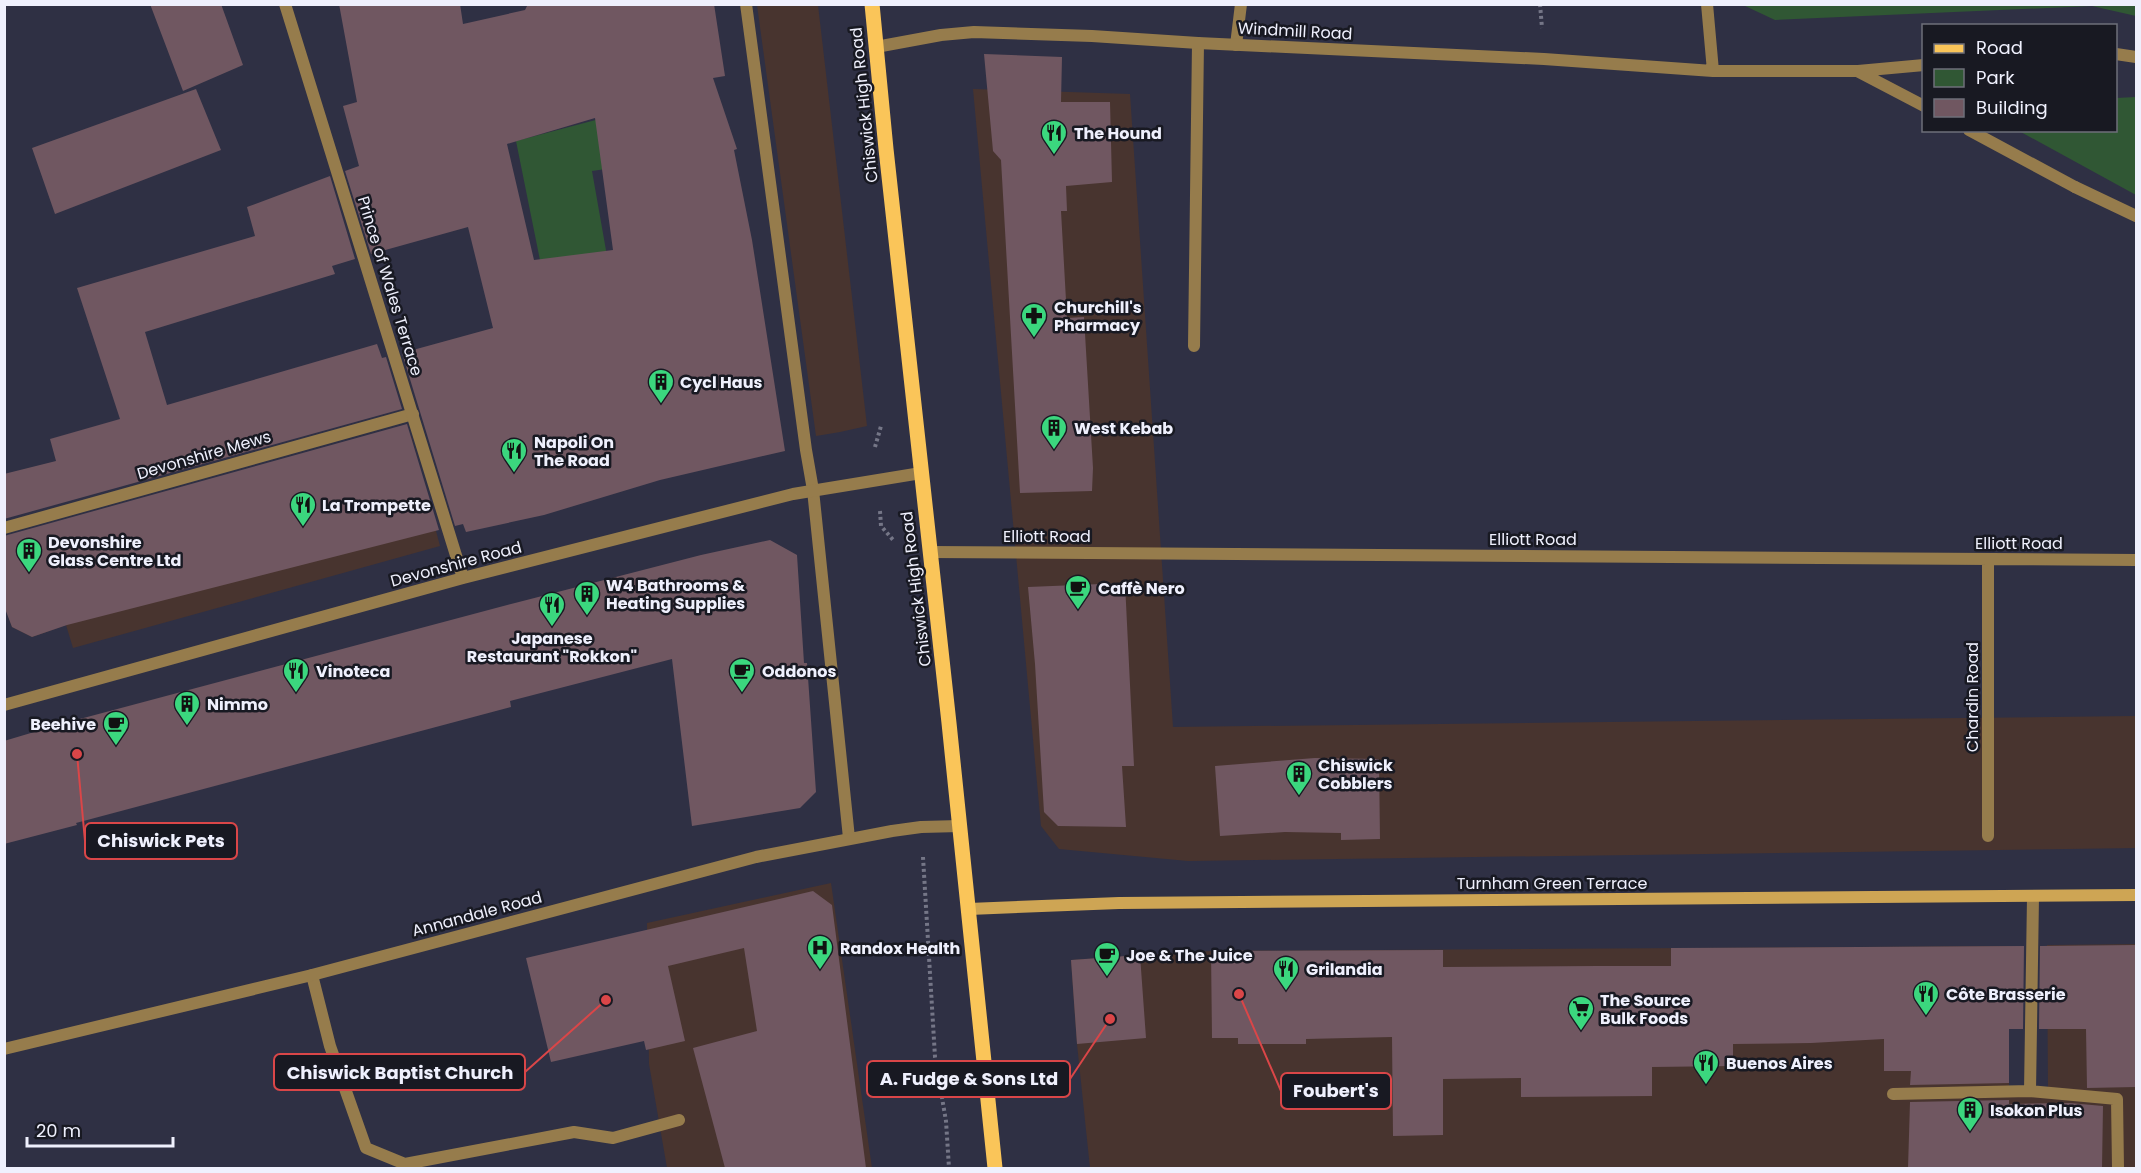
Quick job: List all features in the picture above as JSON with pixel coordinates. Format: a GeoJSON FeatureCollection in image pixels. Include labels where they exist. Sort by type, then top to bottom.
{"type":"FeatureCollection","features":[{"type":"Feature","properties":{"kind":"main road","name":"Chiswick High Road"},"geometry":{"type":"LineString","coordinates":[[872,4],[995,1168]]}},
{"type":"Feature","properties":{"kind":"main road","name":"Turnham Green Terrace"},"geometry":{"type":"LineString","coordinates":[[969,909],[1131,903],[2136,895]]}},
{"type":"Feature","properties":{"kind":"street","name":"Prince of Wales Terrace"},"geometry":{"type":"LineString","coordinates":[[285,4],[463,578]]}},
{"type":"Feature","properties":{"kind":"street"},"geometry":{"type":"LineString","coordinates":[[746,4],[813,490],[849,838]]}},
{"type":"Feature","properties":{"kind":"street"},"geometry":{"type":"LineString","coordinates":[[1236,45],[1241,4]]}},
{"type":"Feature","properties":{"kind":"street"},"geometry":{"type":"LineString","coordinates":[[1707,4],[1713,71]]}},
{"type":"Feature","properties":{"kind":"street","name":"Windmill Road"},"geometry":{"type":"LineString","coordinates":[[876,46],[974,32],[1544,58],[1713,71],[1858,71],[1922,65]]}},
{"type":"Feature","properties":{"kind":"street"},"geometry":{"type":"LineString","coordinates":[[1194,346],[1198,43]]}},
{"type":"Feature","properties":{"kind":"street"},"geometry":{"type":"LineString","coordinates":[[2117,54],[2136,57]]}},
{"type":"Feature","properties":{"kind":"street"},"geometry":{"type":"LineString","coordinates":[[1858,71],[1922,105]]}},
{"type":"Feature","properties":{"kind":"street"},"geometry":{"type":"LineString","coordinates":[[1973,132],[2074,187],[2136,216]]}},
{"type":"Feature","properties":{"kind":"street","name":"Devonshire Mews"},"geometry":{"type":"LineString","coordinates":[[4,528],[412,414]]}},
{"type":"Feature","properties":{"kind":"street","name":"Devonshire Road"},"geometry":{"type":"LineString","coordinates":[[4,705],[463,578],[813,490],[921,473]]}},
{"type":"Feature","properties":{"kind":"street","name":"Elliott Road"},"geometry":{"type":"LineString","coordinates":[[929,552],[2136,560]]}},
{"type":"Feature","properties":{"kind":"street","name":"Chardin Road"},"geometry":{"type":"LineString","coordinates":[[1988,559],[1988,836]]}},
{"type":"Feature","properties":{"kind":"street","name":"Annandale Road"},"geometry":{"type":"LineString","coordinates":[[4,1049],[312,975],[756,857],[849,838],[921,827],[960,826]]}},
{"type":"Feature","properties":{"kind":"street"},"geometry":{"type":"LineString","coordinates":[[2030,1090],[2033,897]]}},
{"type":"Feature","properties":{"kind":"street"},"geometry":{"type":"LineString","coordinates":[[312,975],[330,1046],[366,1148],[405,1164],[574,1132],[613,1138],[679,1120]]}},
{"type":"Feature","properties":{"kind":"street"},"geometry":{"type":"LineString","coordinates":[[1893,1094],[2030,1090],[2117,1099],[2118,1168]]}},
{"type":"Feature","properties":{"kind":"path"},"geometry":{"type":"LineString","coordinates":[[924,863],[935,1057],[946,1121],[949,1168]]}},
{"type":"Feature","properties":{"kind":"shaded area"},"geometry":{"type":"Polygon","coordinates":[[[757,5],[818,5],[867,426],[816,436],[757,5]]]}},
{"type":"Feature","properties":{"kind":"shaded area"},"geometry":{"type":"Polygon","coordinates":[[[973,89],[1130,94],[1173,727],[2136,716],[2136,848],[1188,861],[1059,849],[1041,826],[973,89]]]}},
{"type":"Feature","properties":{"kind":"shaded area"},"geometry":{"type":"Polygon","coordinates":[[[411,436],[440,546],[73,648],[66,625],[32,637],[12,627],[5,606],[377,444],[411,436]]]}},
{"type":"Feature","properties":{"kind":"shaded area"},"geometry":{"type":"Polygon","coordinates":[[[831,883],[872,1168],[667,1168],[649,1064],[647,923],[831,883]]]}},
{"type":"Feature","properties":{"kind":"shaded area"},"geometry":{"type":"Polygon","coordinates":[[[2136,944],[2136,1168],[1090,1168],[1071,960],[1211,951],[2009,946],[2009,1086],[2048,1088],[2047,945],[2136,944]]]}},
{"type":"Feature","properties":{"kind":"green space"},"geometry":{"type":"Polygon","coordinates":[[[2136,4],[2136,16],[2092,6],[1775,20],[1743,5],[2136,4]]]}},
{"type":"Feature","properties":{"kind":"green space"},"geometry":{"type":"Polygon","coordinates":[[[2136,97],[2136,195],[2021,132],[2117,132],[2117,98],[2136,97]]]}},
{"type":"Feature","properties":{"kind":"green space"},"geometry":{"type":"Polygon","coordinates":[[[626,112],[634,165],[592,171],[610,273],[543,275],[516,141],[626,112]]]}},
{"type":"Feature","properties":{"kind":"building"},"geometry":{"type":"Polygon","coordinates":[[[150,4],[221,4],[243,65],[183,91],[150,4]]]}},
{"type":"Feature","properties":{"kind":"building"},"geometry":{"type":"Polygon","coordinates":[[[339,4],[460,4],[463,24],[525,10],[528,4],[714,4],[725,76],[713,78],[737,149],[734,150],[752,240],[785,451],[660,480],[544,515],[466,532],[463,524],[455,526],[402,353],[493,328],[468,227],[371,254],[345,171],[359,166],[343,106],[357,102],[339,4]],[[595,118],[507,144],[534,260],[613,250],[595,118]]]}},
{"type":"Feature","properties":{"kind":"building"},"geometry":{"type":"Polygon","coordinates":[[[984,54],[1062,57],[1061,102],[1110,102],[1112,182],[1066,186],[1067,211],[1061,211],[1067,318],[1084,317],[1093,468],[1092,491],[1020,493],[1001,160],[993,151],[984,54]]]}},
{"type":"Feature","properties":{"kind":"building"},"geometry":{"type":"Polygon","coordinates":[[[196,89],[221,150],[55,214],[32,148],[196,89]]]}},
{"type":"Feature","properties":{"kind":"building"},"geometry":{"type":"Polygon","coordinates":[[[330,176],[355,259],[332,266],[335,274],[145,332],[167,405],[377,344],[382,358],[386,357],[402,409],[4,519],[4,474],[56,461],[50,439],[120,419],[77,288],[255,236],[247,207],[330,176]]]}},
{"type":"Feature","properties":{"kind":"building"},"geometry":{"type":"Polygon","coordinates":[[[407,424],[439,530],[67,625],[32,637],[12,627],[4,606],[4,536],[407,424]]]}},
{"type":"Feature","properties":{"kind":"building"},"geometry":{"type":"Polygon","coordinates":[[[770,540],[797,555],[816,792],[800,808],[692,826],[672,659],[510,701],[511,707],[4,844],[4,741],[515,603],[701,555],[770,540]]]}},
{"type":"Feature","properties":{"kind":"building"},"geometry":{"type":"Polygon","coordinates":[[[1125,583],[1134,766],[1122,766],[1126,827],[1058,826],[1044,812],[1028,587],[1125,583]]]}},
{"type":"Feature","properties":{"kind":"building"},"geometry":{"type":"Polygon","coordinates":[[[1315,758],[1379,759],[1380,839],[1341,840],[1341,833],[1285,832],[1220,836],[1215,766],[1315,758]]]}},
{"type":"Feature","properties":{"kind":"building"},"geometry":{"type":"Polygon","coordinates":[[[813,891],[832,905],[866,1168],[725,1168],[693,1048],[757,1031],[744,948],[668,966],[685,1041],[646,1050],[644,1041],[551,1062],[526,958],[813,891]]]}},
{"type":"Feature","properties":{"kind":"building"},"geometry":{"type":"Polygon","coordinates":[[[2136,945],[2136,1087],[2087,1088],[2086,1029],[2039,1029],[2040,946],[2136,945]]]}},
{"type":"Feature","properties":{"kind":"building"},"geometry":{"type":"Polygon","coordinates":[[[2024,946],[2023,1029],[2009,1029],[2009,1083],[1910,1085],[1911,1071],[1884,1071],[1884,1039],[1733,1044],[1733,1066],[1652,1067],[1652,1096],[1521,1097],[1521,1078],[1443,1079],[1443,1135],[1393,1136],[1392,1037],[1306,1039],[1306,1044],[1238,1044],[1238,1038],[1212,1038],[1211,951],[1443,950],[1443,967],[1671,966],[1671,948],[2024,946]]]}},
{"type":"Feature","properties":{"kind":"building"},"geometry":{"type":"Polygon","coordinates":[[[1140,955],[1146,1038],[1077,1044],[1071,960],[1140,955]]]}},
{"type":"Feature","properties":{"kind":"building"},"geometry":{"type":"Polygon","coordinates":[[[2009,1100],[2009,1104],[2070,1103],[2103,1106],[2102,1168],[1908,1168],[1910,1102],[2009,1100]]]}},
{"type":"Feature","properties":{"kind":"place","name":"The Hound"},"geometry":{"type":"Point","coordinates":[1054,156]}},
{"type":"Feature","properties":{"kind":"place","name":"Churchill's Pharmacy"},"geometry":{"type":"Point","coordinates":[1034,339]}},
{"type":"Feature","properties":{"kind":"place","name":"Cycl Haus"},"geometry":{"type":"Point","coordinates":[661,405]}},
{"type":"Feature","properties":{"kind":"place","name":"West Kebab"},"geometry":{"type":"Point","coordinates":[1054,451]}},
{"type":"Feature","properties":{"kind":"place","name":"Napoli On The Road"},"geometry":{"type":"Point","coordinates":[514,474]}},
{"type":"Feature","properties":{"kind":"place","name":"La Trompette"},"geometry":{"type":"Point","coordinates":[303,528]}},
{"type":"Feature","properties":{"kind":"place","name":"Devonshire Glass Centre Ltd"},"geometry":{"type":"Point","coordinates":[29,574]}},
{"type":"Feature","properties":{"kind":"place","name":"Caffè Nero"},"geometry":{"type":"Point","coordinates":[1078,611]}},
{"type":"Feature","properties":{"kind":"place","name":"W4 Bathrooms & Heating Supplies"},"geometry":{"type":"Point","coordinates":[587,617]}},
{"type":"Feature","properties":{"kind":"place","name":"Japanese Restaurant \"Rokkon\""},"geometry":{"type":"Point","coordinates":[552,628]}},
{"type":"Feature","properties":{"kind":"place","name":"Vinoteca"},"geometry":{"type":"Point","coordinates":[296,694]}},
{"type":"Feature","properties":{"kind":"place","name":"Oddonos"},"geometry":{"type":"Point","coordinates":[742,694]}},
{"type":"Feature","properties":{"kind":"place","name":"Nimmo"},"geometry":{"type":"Point","coordinates":[187,727]}},
{"type":"Feature","properties":{"kind":"place","name":"Beehive"},"geometry":{"type":"Point","coordinates":[116,747]}},
{"type":"Feature","properties":{"kind":"place","name":"Chiswick Pets"},"geometry":{"type":"Point","coordinates":[77,754]}},
{"type":"Feature","properties":{"kind":"place","name":"Chiswick Cobblers"},"geometry":{"type":"Point","coordinates":[1299,797]}},
{"type":"Feature","properties":{"kind":"place","name":"Randox Health"},"geometry":{"type":"Point","coordinates":[820,971]}},
{"type":"Feature","properties":{"kind":"place","name":"Joe & The Juice"},"geometry":{"type":"Point","coordinates":[1107,978]}},
{"type":"Feature","properties":{"kind":"place","name":"Grilandia"},"geometry":{"type":"Point","coordinates":[1286,992]}},
{"type":"Feature","properties":{"kind":"place","name":"Foubert's"},"geometry":{"type":"Point","coordinates":[1239,994]}},
{"type":"Feature","properties":{"kind":"place","name":"Chiswick Baptist Church"},"geometry":{"type":"Point","coordinates":[606,1000]}},
{"type":"Feature","properties":{"kind":"place","name":"Côte Brasserie"},"geometry":{"type":"Point","coordinates":[1926,1017]}},
{"type":"Feature","properties":{"kind":"place","name":"A. Fudge & Sons Ltd"},"geometry":{"type":"Point","coordinates":[1110,1019]}},
{"type":"Feature","properties":{"kind":"place","name":"The Source Bulk Foods"},"geometry":{"type":"Point","coordinates":[1581,1032]}},
{"type":"Feature","properties":{"kind":"place","name":"Buenos Aires"},"geometry":{"type":"Point","coordinates":[1706,1086]}},
{"type":"Feature","properties":{"kind":"place","name":"Isokon Plus"},"geometry":{"type":"Point","coordinates":[1970,1133]}}]}
